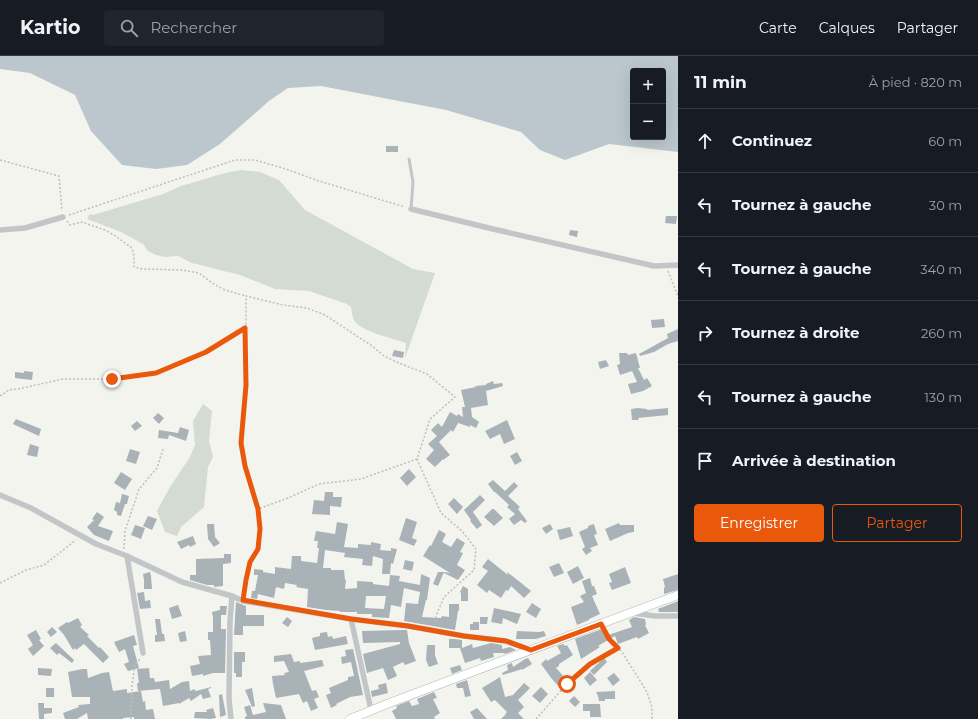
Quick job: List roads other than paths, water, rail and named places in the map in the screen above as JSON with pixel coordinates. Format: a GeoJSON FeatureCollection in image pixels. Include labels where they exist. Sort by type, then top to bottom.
{"type":"FeatureCollection","features":[{"type":"Feature","properties":{"kind":"street"},"geometry":{"type":"LineString","coordinates":[[411,209],[654,266],[678,265]]}},
{"type":"Feature","properties":{"kind":"street"},"geometry":{"type":"LineString","coordinates":[[0,230],[25,228],[63,217]]}},
{"type":"Feature","properties":{"kind":"street"},"geometry":{"type":"LineString","coordinates":[[0,495],[31,508],[96,544],[126,555],[182,582],[243,600],[351,619],[506,641],[531,650]]}},
{"type":"Feature","properties":{"kind":"street"},"geometry":{"type":"LineString","coordinates":[[126,555],[143,653]]}},
{"type":"Feature","properties":{"kind":"street"},"geometry":{"type":"LineString","coordinates":[[350,719],[678,595]]}},
{"type":"Feature","properties":{"kind":"street"},"geometry":{"type":"LineString","coordinates":[[231,719],[229,699],[230,621],[232,596]]}},
{"type":"Feature","properties":{"kind":"street"},"geometry":{"type":"LineString","coordinates":[[632,612],[655,616],[678,616]]}},
{"type":"Feature","properties":{"kind":"street"},"geometry":{"type":"LineString","coordinates":[[351,619],[371,710]]}},
{"type":"Feature","properties":{"kind":"lane"},"geometry":{"type":"LineString","coordinates":[[409,159],[413,182],[411,209]]}}]}
